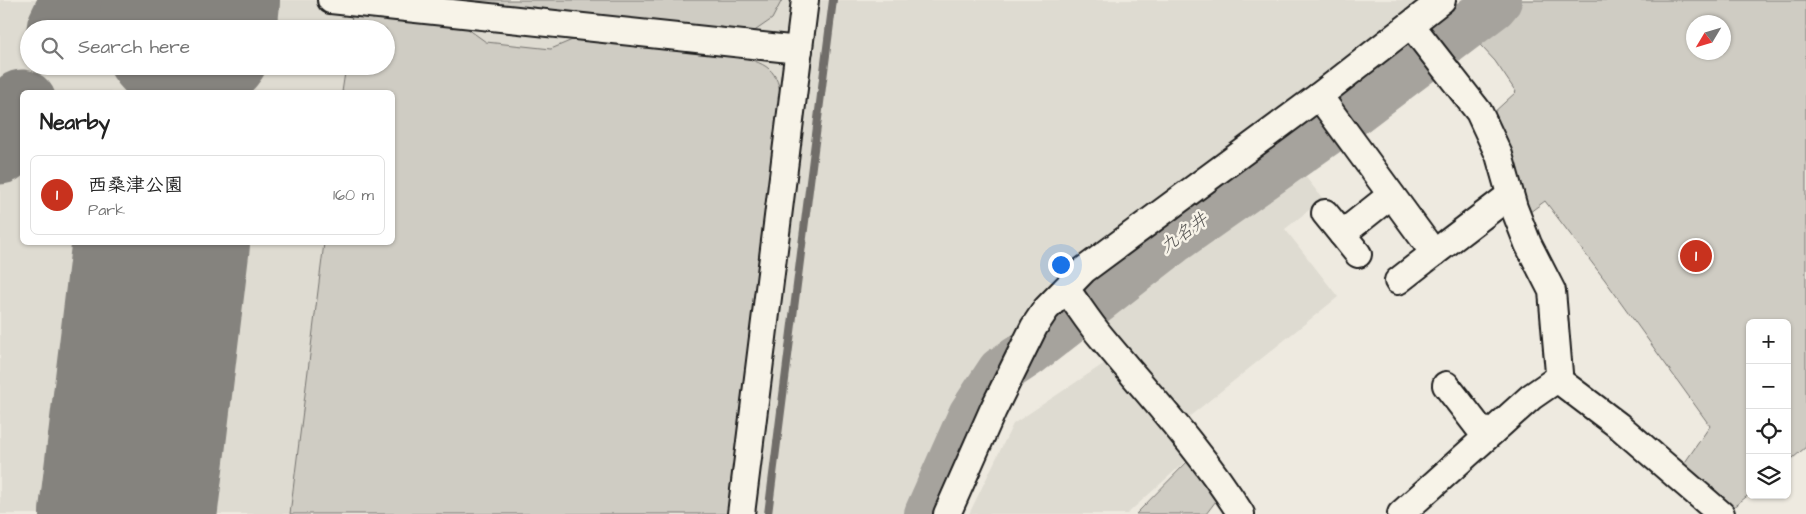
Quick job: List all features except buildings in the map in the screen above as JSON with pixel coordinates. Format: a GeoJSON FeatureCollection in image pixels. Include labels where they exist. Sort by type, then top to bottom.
{"type":"FeatureCollection","features":[{"type":"Feature","properties":{"kind":"street"},"geometry":{"type":"LineString","coordinates":[[330,0],[798,50]]}},
{"type":"Feature","properties":{"kind":"street"},"geometry":{"type":"LineString","coordinates":[[741,514],[805,0]]}},
{"type":"Feature","properties":{"kind":"street"},"geometry":{"type":"LineString","coordinates":[[947,514],[993,410],[1034,326],[1046,309],[1084,270],[1319,96],[1442,0]]}},
{"type":"Feature","properties":{"kind":"street"},"geometry":{"type":"LineString","coordinates":[[1401,514],[1531,397],[1557,379],[1559,373],[1552,291],[1528,244],[1512,201],[1499,155],[1479,112],[1411,26]]}},
{"type":"Feature","properties":{"kind":"street"},"geometry":{"type":"LineString","coordinates":[[1319,96],[1434,253]]}},
{"type":"Feature","properties":{"kind":"street"},"geometry":{"type":"LineString","coordinates":[[1326,213],[1350,244],[1391,195]]}},
{"type":"Feature","properties":{"kind":"street"},"geometry":{"type":"LineString","coordinates":[[1398,281],[1434,253],[1512,201]]}},
{"type":"Feature","properties":{"kind":"street"},"geometry":{"type":"LineString","coordinates":[[1066,289],[1101,337],[1171,418],[1230,496],[1241,514]]}},
{"type":"Feature","properties":{"kind":"street"},"geometry":{"type":"LineString","coordinates":[[1557,379],[1619,426],[1721,514]]}},
{"type":"Feature","properties":{"kind":"street"},"geometry":{"type":"LineString","coordinates":[[1446,385],[1486,438]]}},
{"type":"Feature","properties":{"kind":"shaded area"},"geometry":{"type":"Polygon","coordinates":[[[0,0],[1422,0],[1077,260],[937,514],[0,514],[0,0]]]}},
{"type":"Feature","properties":{"kind":"shaded area"},"geometry":{"type":"Polygon","coordinates":[[[407,0],[782,0],[772,19],[746,37],[407,0]]]}},
{"type":"Feature","properties":{"kind":"shaded area"},"geometry":{"type":"Polygon","coordinates":[[[1511,0],[1806,0],[1806,447],[1791,460],[1791,319],[1746,319],[1746,497],[1732,508],[1681,468],[1710,426],[1605,280],[1545,201],[1526,215],[1492,114],[1516,92],[1495,61],[1469,33],[1511,0]]]}},
{"type":"Feature","properties":{"kind":"shaded area"},"geometry":{"type":"Polygon","coordinates":[[[353,10],[461,24],[486,42],[551,49],[577,38],[738,56],[759,63],[772,72],[779,86],[782,108],[732,514],[290,514],[324,245],[395,245],[395,90],[342,90],[345,75],[395,75],[395,20],[351,20],[353,10]]]}},
{"type":"Feature","properties":{"kind":"shaded area"},"geometry":{"type":"Polygon","coordinates":[[[1293,161],[1323,199],[1285,229],[1338,297],[1185,420],[1094,309],[1293,161]]]}},
{"type":"Feature","properties":{"kind":"shaded area"},"geometry":{"type":"Polygon","coordinates":[[[1108,361],[1188,459],[1127,514],[969,514],[1013,424],[1108,361]]]}},
{"type":"Feature","properties":{"kind":"shaded area"},"geometry":{"type":"Polygon","coordinates":[[[1190,459],[1219,497],[1206,514],[1136,514],[1190,459]]]}},
{"type":"Feature","properties":{"kind":"waterway"},"geometry":{"type":"LineString","coordinates":[[768,514],[833,0]]}},
{"type":"Feature","properties":{"kind":"waterway","name":"九名井"},"geometry":{"type":"LineString","coordinates":[[928,514],[972,415],[1001,371],[1028,353],[1172,241],[1331,129],[1493,6],[1498,0]]}},
{"type":"Feature","properties":{"kind":"taxiway"},"geometry":{"type":"LineString","coordinates":[[66,20],[76,0]]}},
{"type":"Feature","properties":{"kind":"taxiway"},"geometry":{"type":"LineString","coordinates":[[185,20],[186,0]]}},
{"type":"Feature","properties":{"kind":"taxiway"},"geometry":{"type":"LineString","coordinates":[[0,149],[20,109]]}},
{"type":"Feature","properties":{"kind":"runway"},"geometry":{"type":"LineString","coordinates":[[189,20],[191,0]]}},
{"type":"Feature","properties":{"kind":"runway"},"geometry":{"type":"LineString","coordinates":[[128,514],[161,245]]}},
{"type":"Feature","properties":{"kind":"place","name":"西桑津公園"},"geometry":{"type":"Point","coordinates":[1696,256]}}]}
